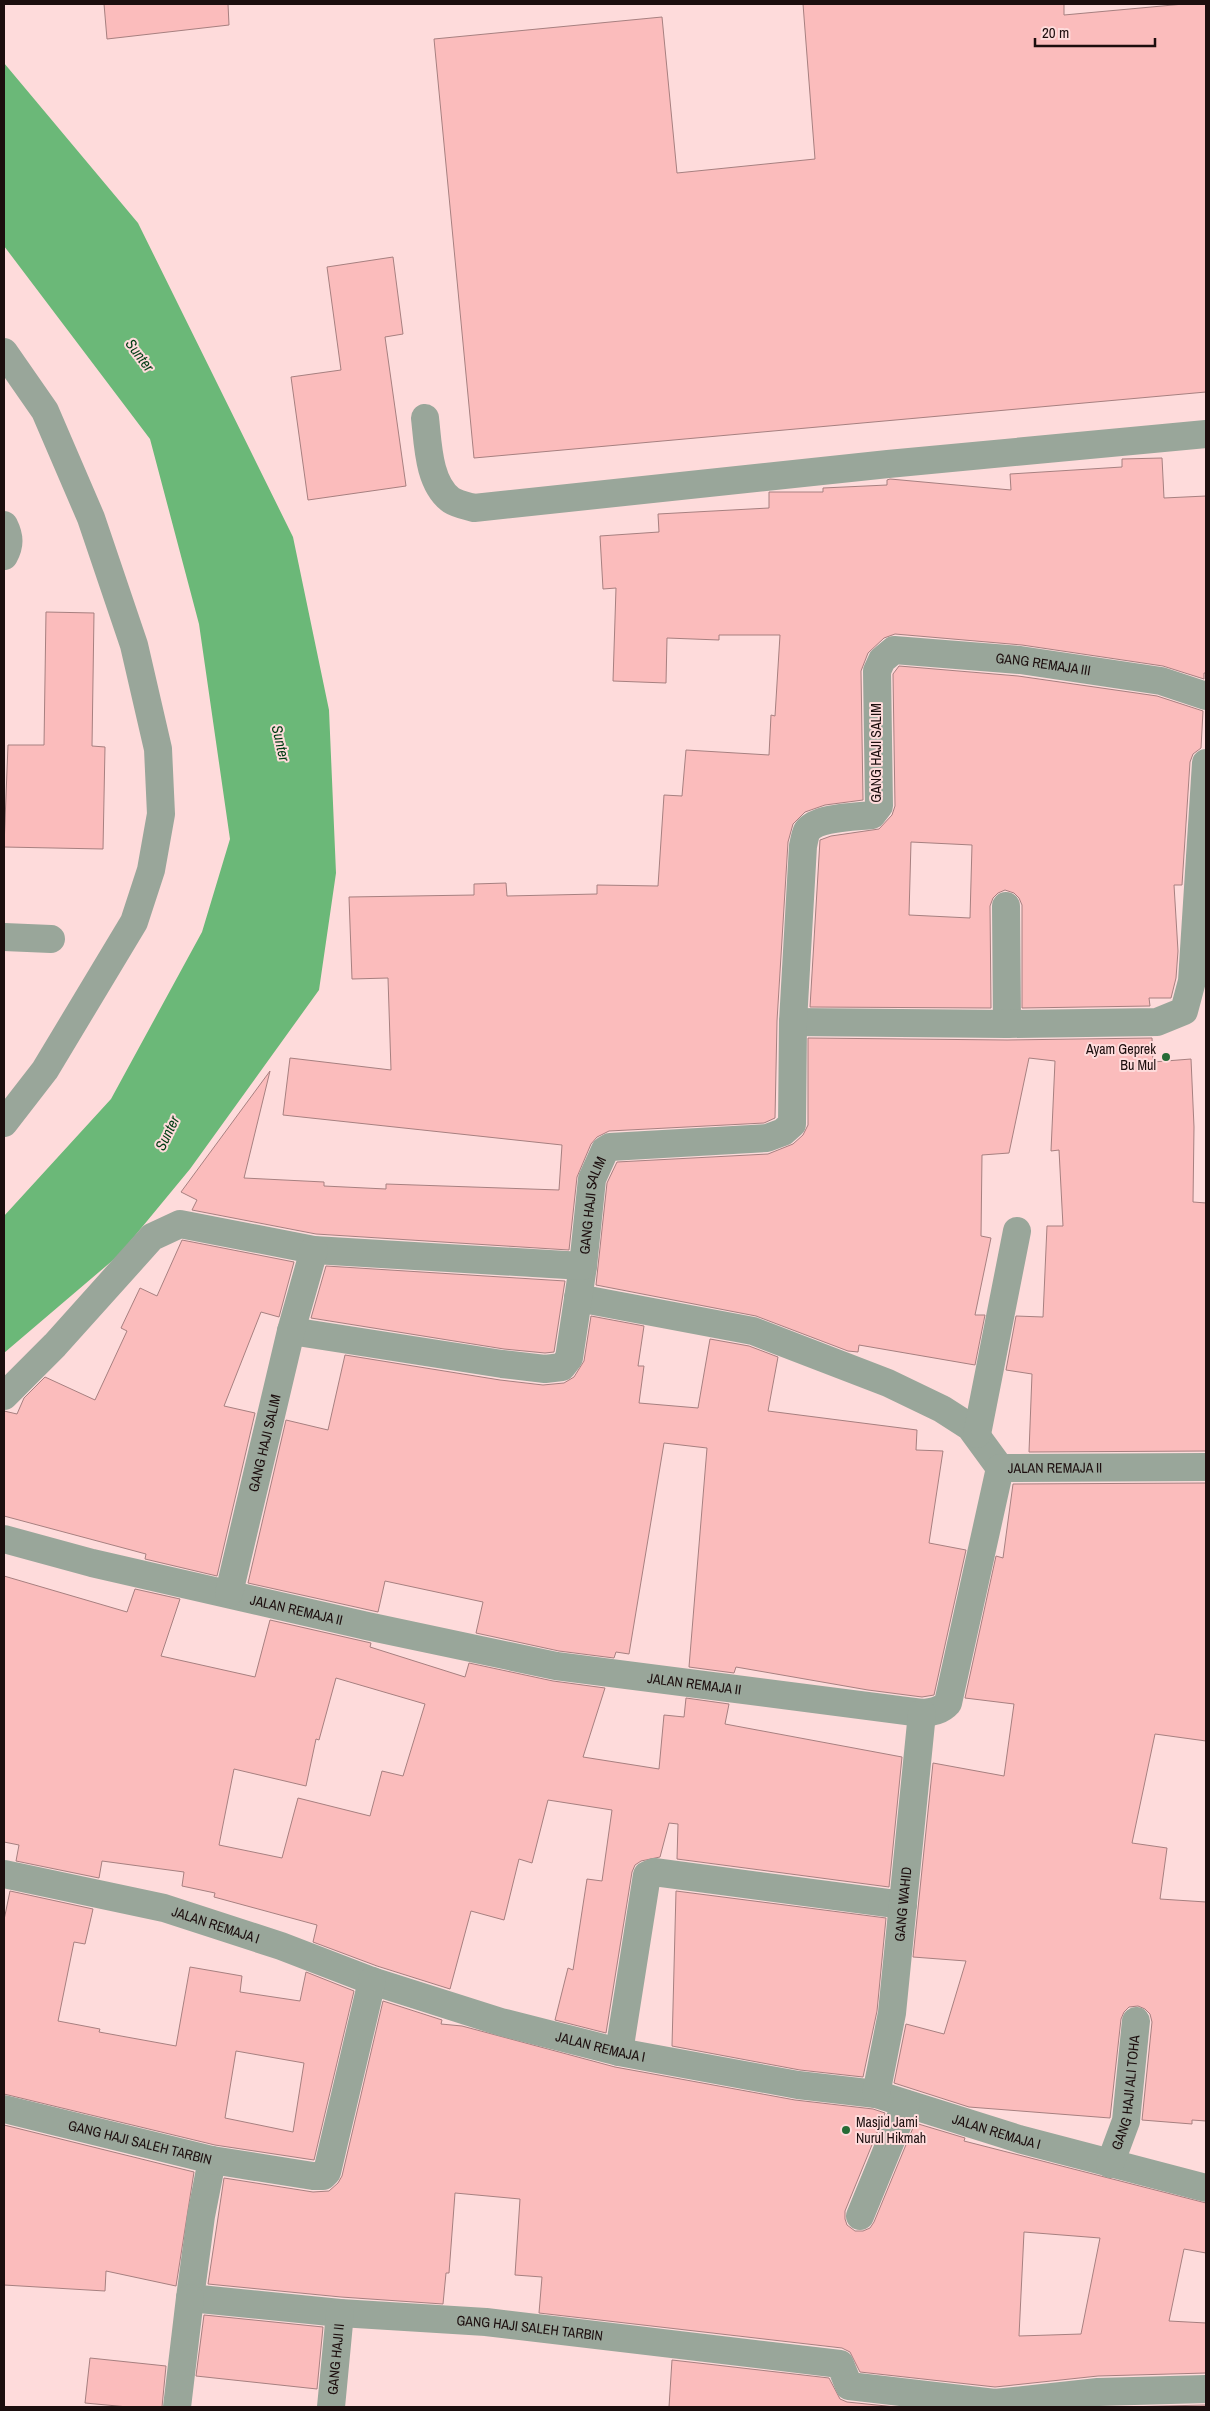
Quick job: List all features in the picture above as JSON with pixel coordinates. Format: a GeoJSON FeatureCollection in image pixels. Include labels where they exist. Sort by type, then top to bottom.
{"type":"FeatureCollection","features":[{"type":"Feature","properties":{"kind":"street"},"geometry":{"type":"LineString","coordinates":[[4,352],[45,411],[94,527],[134,645],[154,730],[158,749],[161,814],[151,870],[134,922],[45,1070],[4,1123]]}},
{"type":"Feature","properties":{"kind":"street"},"geometry":{"type":"LineString","coordinates":[[425,418],[429,454],[438,484],[452,500],[474,508],[908,462],[1206,434]]}},
{"type":"Feature","properties":{"kind":"street"},"geometry":{"type":"LineString","coordinates":[[4,525],[9,536],[9,546],[4,556]]}},
{"type":"Feature","properties":{"kind":"street","name":"GANG REMAJA III"},"geometry":{"type":"LineString","coordinates":[[882,660],[894,650],[902,650],[1020,660],[1161,681],[1206,696]]}},
{"type":"Feature","properties":{"kind":"street","name":"GANG HAJI SALIM"},"geometry":{"type":"LineString","coordinates":[[229,1593],[291,1331],[545,1370],[562,1367],[569,1358],[584,1266],[592,1179],[606,1150],[610,1147],[767,1138],[784,1132],[792,1124],[793,1022],[803,846],[807,831],[816,824],[828,820],[872,815],[879,806],[876,681],[877,671],[882,660]]}},
{"type":"Feature","properties":{"kind":"street"},"geometry":{"type":"LineString","coordinates":[[793,1022],[1007,1024],[1157,1022],[1184,1011],[1192,981],[1206,763]]}},
{"type":"Feature","properties":{"kind":"street"},"geometry":{"type":"LineString","coordinates":[[1006,906],[1007,1024]]}},
{"type":"Feature","properties":{"kind":"street"},"geometry":{"type":"LineString","coordinates":[[4,937],[51,939]]}},
{"type":"Feature","properties":{"kind":"street"},"geometry":{"type":"LineString","coordinates":[[4,1396],[55,1345],[152,1237],[180,1224],[314,1250],[584,1266]]}},
{"type":"Feature","properties":{"kind":"street"},"geometry":{"type":"LineString","coordinates":[[977,1434],[1016,1231]]}},
{"type":"Feature","properties":{"kind":"street"},"geometry":{"type":"LineString","coordinates":[[291,1331],[314,1250]]}},
{"type":"Feature","properties":{"kind":"street"},"geometry":{"type":"LineString","coordinates":[[578,1298],[753,1331],[888,1383],[942,1409],[977,1434],[1000,1468]]}},
{"type":"Feature","properties":{"kind":"street","name":"JALAN REMAJA II"},"geometry":{"type":"LineString","coordinates":[[4,1539],[92,1563],[367,1626],[556,1666],[922,1713],[935,1712],[948,1704],[1000,1468],[1206,1467]]}},
{"type":"Feature","properties":{"kind":"street","name":"GANG WAHID"},"geometry":{"type":"LineString","coordinates":[[876,2094],[892,2013],[922,1713]]}},
{"type":"Feature","properties":{"kind":"street"},"geometry":{"type":"LineString","coordinates":[[619,2052],[647,1875],[654,1872],[903,1905]]}},
{"type":"Feature","properties":{"kind":"street","name":"JALAN REMAJA I"},"geometry":{"type":"LineString","coordinates":[[4,1874],[164,1908],[281,1946],[372,1981],[501,2022],[619,2052],[798,2085],[876,2094],[1110,2164],[1206,2188]]}},
{"type":"Feature","properties":{"kind":"street"},"geometry":{"type":"LineString","coordinates":[[212,2160],[313,2176],[323,2176],[327,2172],[372,1981]]}},
{"type":"Feature","properties":{"kind":"street","name":"GANG HAJI ALI TOHA"},"geometry":{"type":"LineString","coordinates":[[1110,2164],[1126,2121],[1136,2021]]}},
{"type":"Feature","properties":{"kind":"street"},"geometry":{"type":"LineString","coordinates":[[860,2216],[906,2104]]}},
{"type":"Feature","properties":{"kind":"street","name":"GANG HAJI SALEH TARBIN"},"geometry":{"type":"LineString","coordinates":[[4,2109],[212,2160],[201,2216],[190,2298],[340,2313],[486,2322],[840,2364],[849,2386],[995,2404],[1114,2400],[1206,2390]]}},
{"type":"Feature","properties":{"kind":"street"},"geometry":{"type":"LineString","coordinates":[[177,2407],[190,2298]]}},
{"type":"Feature","properties":{"kind":"street","name":"GANG HAJI II"},"geometry":{"type":"LineString","coordinates":[[331,2407],[340,2313]]}},
{"type":"Feature","properties":{"kind":"water","name":"Sunter"},"geometry":{"type":"Polygon","coordinates":[[[4,63],[138,223],[293,537],[329,710],[336,873],[319,990],[190,1169],[119,1255],[4,1353],[4,1216],[111,1099],[202,932],[230,839],[199,624],[150,439],[4,246],[4,63]]]}},
{"type":"Feature","properties":{"kind":"building"},"geometry":{"type":"Polygon","coordinates":[[[104,4],[228,4],[229,25],[107,39],[104,4]]]}},
{"type":"Feature","properties":{"kind":"building"},"geometry":{"type":"Polygon","coordinates":[[[803,4],[1064,4],[1064,15],[1184,4],[1206,4],[1206,392],[474,458],[434,39],[662,17],[677,173],[815,159],[803,4]]]}},
{"type":"Feature","properties":{"kind":"building"},"geometry":{"type":"Polygon","coordinates":[[[393,257],[403,334],[385,337],[406,486],[308,500],[291,377],[341,370],[327,267],[393,257]]]}},
{"type":"Feature","properties":{"kind":"building"},"geometry":{"type":"Polygon","coordinates":[[[1162,458],[1164,498],[1206,496],[1206,673],[1204,673],[1204,679],[1163,666],[1022,645],[895,634],[884,638],[868,653],[861,671],[863,800],[825,805],[805,812],[793,824],[788,842],[777,1021],[775,1118],[764,1123],[609,1131],[597,1137],[591,1144],[577,1177],[569,1250],[316,1234],[192,1210],[197,1200],[181,1192],[270,1071],[244,1178],[324,1182],[324,1186],[386,1189],[386,1184],[559,1190],[562,1145],[283,1115],[290,1058],[391,1070],[388,978],[352,979],[349,897],[474,895],[474,884],[506,883],[507,896],[597,894],[597,885],[658,886],[664,795],[682,796],[686,750],[769,755],[771,715],[775,716],[780,635],[719,635],[719,640],[667,638],[666,683],[613,681],[616,588],[603,589],[600,536],[659,532],[658,514],[769,508],[769,492],[823,492],[823,488],[887,485],[887,480],[890,479],[1011,490],[1010,474],[1122,467],[1122,459],[1162,458]]]}},
{"type":"Feature","properties":{"kind":"building"},"geometry":{"type":"Polygon","coordinates":[[[46,612],[94,613],[92,746],[105,747],[103,849],[4,847],[8,745],[44,745],[46,612]]]}},
{"type":"Feature","properties":{"kind":"building"},"geometry":{"type":"Polygon","coordinates":[[[899,666],[1018,676],[1157,696],[1203,711],[1201,748],[1193,754],[1190,762],[1182,885],[1174,885],[1178,951],[1176,978],[1171,998],[1149,998],[1150,1006],[1022,1008],[1022,905],[1014,893],[1005,890],[993,898],[990,906],[991,1008],[810,1007],[820,840],[831,836],[879,829],[892,815],[895,806],[893,674],[899,666]],[[911,842],[909,915],[970,918],[972,845],[911,842]]]}},
{"type":"Feature","properties":{"kind":"building"},"geometry":{"type":"Polygon","coordinates":[[[808,1038],[1007,1040],[1152,1038],[1153,1062],[1191,1059],[1194,1127],[1193,1202],[1206,1203],[1206,1451],[1029,1452],[1032,1374],[1006,1370],[1016,1316],[1043,1317],[1047,1226],[1063,1226],[1059,1150],[1051,1151],[1055,1061],[1029,1058],[1009,1153],[982,1155],[981,1236],[991,1238],[975,1315],[985,1315],[975,1365],[859,1345],[858,1352],[848,1351],[756,1316],[596,1285],[607,1183],[617,1162],[768,1154],[793,1144],[803,1135],[808,1125],[808,1038]]]}},
{"type":"Feature","properties":{"kind":"building"},"geometry":{"type":"Polygon","coordinates":[[[182,1240],[294,1262],[279,1317],[261,1312],[224,1406],[255,1413],[217,1576],[145,1559],[146,1554],[4,1516],[4,1411],[17,1414],[24,1398],[45,1377],[95,1400],[127,1331],[121,1328],[140,1288],[157,1296],[182,1240]]]}},
{"type":"Feature","properties":{"kind":"building"},"geometry":{"type":"Polygon","coordinates":[[[326,1266],[565,1281],[554,1352],[545,1353],[504,1349],[311,1318],[326,1266]]]}},
{"type":"Feature","properties":{"kind":"building"},"geometry":{"type":"Polygon","coordinates":[[[591,1316],[644,1326],[638,1366],[644,1366],[639,1403],[698,1408],[710,1339],[749,1346],[778,1357],[768,1411],[917,1430],[916,1450],[943,1451],[929,1543],[966,1550],[934,1695],[922,1697],[868,1690],[736,1667],[734,1673],[689,1667],[707,1448],[664,1443],[629,1654],[616,1652],[614,1658],[559,1651],[476,1633],[483,1602],[385,1581],[378,1612],[248,1583],[286,1420],[328,1430],[345,1355],[500,1380],[543,1385],[564,1383],[574,1377],[584,1361],[591,1316]]]}},
{"type":"Feature","properties":{"kind":"building"},"geometry":{"type":"Polygon","coordinates":[[[1206,1483],[1206,1741],[1155,1734],[1132,1843],[1167,1848],[1160,1899],[1206,1902],[1206,2121],[1192,2120],[1192,2124],[1142,2120],[1152,2022],[1150,2014],[1138,2006],[1129,2007],[1121,2019],[1110,2118],[969,2107],[894,2083],[906,2024],[944,2034],[966,1961],[913,1957],[933,1763],[1004,1776],[1014,1704],[965,1698],[996,1556],[1003,1558],[1013,1484],[1206,1483]]]}},
{"type":"Feature","properties":{"kind":"building"},"geometry":{"type":"Polygon","coordinates":[[[4,1576],[127,1612],[135,1589],[180,1599],[161,1656],[255,1677],[270,1620],[371,1643],[370,1647],[465,1677],[469,1663],[553,1681],[605,1688],[583,1757],[659,1769],[664,1715],[684,1717],[686,1698],[729,1704],[725,1724],[902,1757],[889,1887],[677,1859],[678,1824],[669,1823],[660,1857],[641,1861],[635,1865],[632,1872],[606,2033],[555,2020],[568,1968],[573,1970],[587,1879],[602,1881],[612,1810],[548,1800],[532,1863],[519,1859],[504,1920],[471,1911],[450,1989],[377,1966],[313,1942],[317,1925],[214,1897],[215,1893],[182,1886],[184,1872],[102,1861],[99,1878],[16,1861],[19,1845],[4,1842],[4,1576]],[[336,1678],[319,1740],[316,1739],[306,1786],[234,1769],[219,1845],[282,1858],[298,1798],[370,1816],[382,1771],[403,1776],[425,1704],[336,1678]]]}},
{"type":"Feature","properties":{"kind":"building"},"geometry":{"type":"Polygon","coordinates":[[[10,1891],[93,1909],[85,1944],[74,1942],[58,2021],[100,2029],[99,2032],[176,2046],[190,1967],[242,1976],[240,1992],[300,2001],[306,1972],[354,1991],[314,2160],[215,2145],[4,2094],[4,1920],[10,1891]],[[236,2051],[225,2118],[293,2132],[304,2063],[236,2051]]]}},
{"type":"Feature","properties":{"kind":"building"},"geometry":{"type":"Polygon","coordinates":[[[676,1891],[886,1918],[877,2011],[863,2077],[800,2070],[672,2046],[676,1891]]]}},
{"type":"Feature","properties":{"kind":"building"},"geometry":{"type":"Polygon","coordinates":[[[383,2001],[442,2020],[441,2024],[462,2026],[615,2067],[795,2100],[873,2109],[885,2113],[845,2211],[847,2225],[855,2231],[863,2231],[870,2228],[874,2222],[915,2123],[965,2138],[964,2141],[1206,2203],[1206,2253],[1184,2249],[1169,2321],[1206,2323],[1206,2373],[1098,2376],[995,2387],[860,2372],[850,2352],[842,2348],[539,2313],[542,2277],[515,2275],[520,2199],[455,2193],[449,2273],[446,2273],[443,2304],[341,2297],[208,2284],[224,2178],[313,2192],[329,2191],[338,2183],[342,2176],[383,2001]],[[1024,2232],[1019,2336],[1081,2334],[1100,2238],[1024,2232]]]}},
{"type":"Feature","properties":{"kind":"building"},"geometry":{"type":"Polygon","coordinates":[[[4,2125],[194,2172],[176,2286],[106,2271],[105,2291],[4,2285],[4,2125]]]}},
{"type":"Feature","properties":{"kind":"building"},"geometry":{"type":"Polygon","coordinates":[[[204,2315],[323,2327],[317,2389],[196,2376],[204,2315]]]}},
{"type":"Feature","properties":{"kind":"building"},"geometry":{"type":"Polygon","coordinates":[[[90,2358],[166,2366],[162,2407],[128,2407],[85,2403],[90,2358]]]}},
{"type":"Feature","properties":{"kind":"building"},"geometry":{"type":"Polygon","coordinates":[[[672,2360],[829,2378],[840,2399],[847,2402],[896,2407],[669,2407],[672,2360]]]}},
{"type":"Feature","properties":{"kind":"building"},"geometry":{"type":"Polygon","coordinates":[[[1206,2405],[1206,2407],[1123,2407],[1206,2405]]]}},
{"type":"Feature","properties":{"kind":"place","name":"Ayam Geprek Bu Mul"},"geometry":{"type":"Point","coordinates":[1166,1057]}},
{"type":"Feature","properties":{"kind":"place","name":"Masjid Jami Nurul Hikmah"},"geometry":{"type":"Point","coordinates":[846,2130]}}]}
